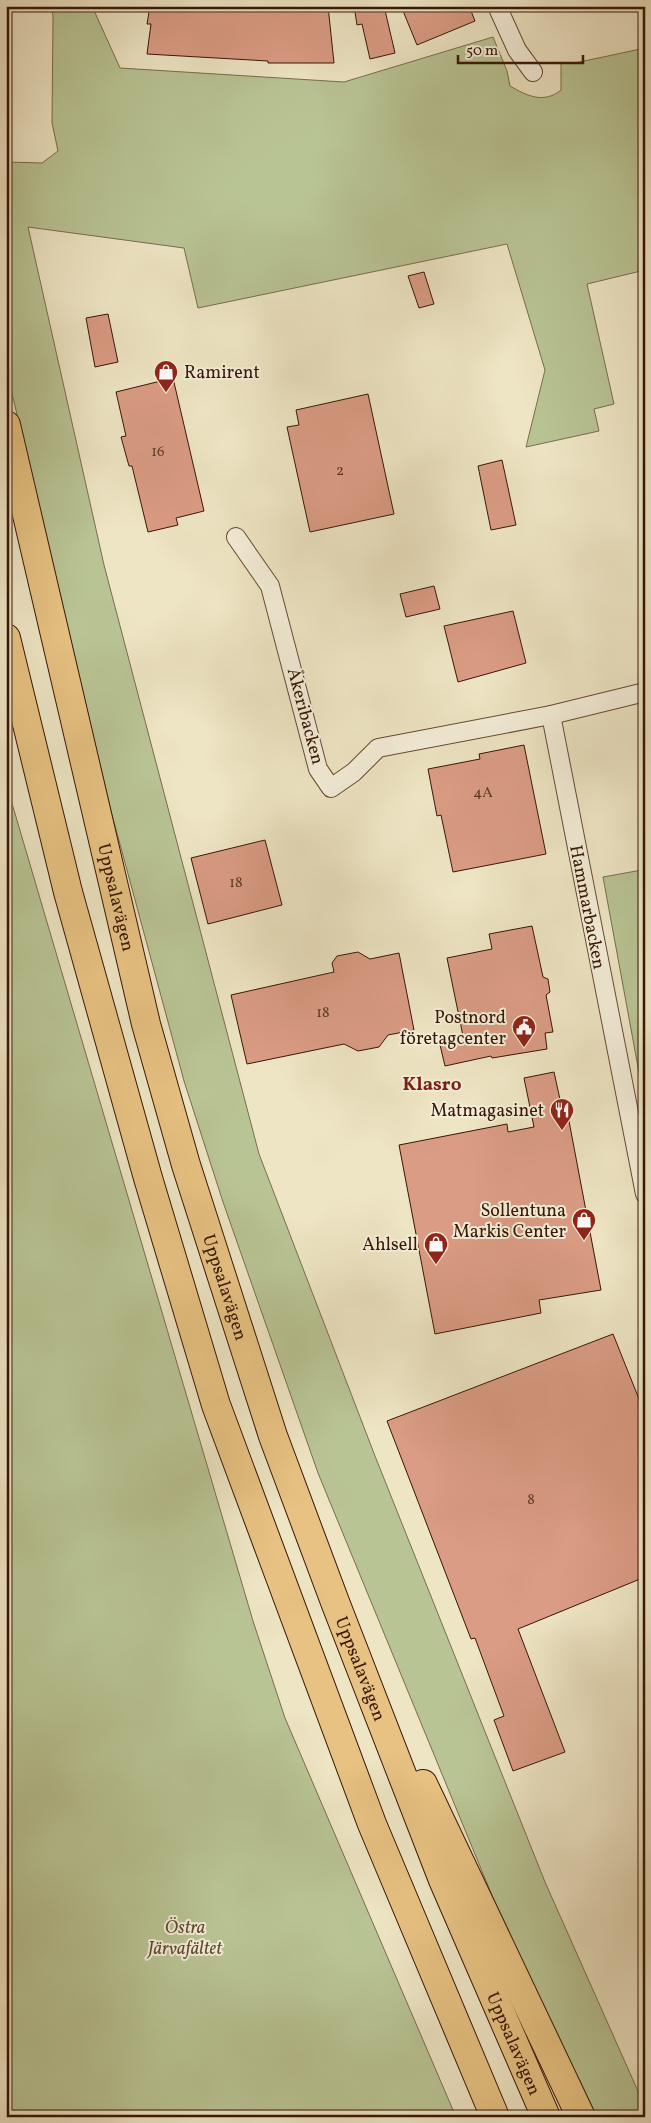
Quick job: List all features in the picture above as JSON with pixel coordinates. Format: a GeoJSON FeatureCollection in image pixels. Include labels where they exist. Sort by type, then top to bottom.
{"type":"FeatureCollection","features":[{"type":"Feature","properties":{"kind":"highway","name":"Uppsalavägen"},"geometry":{"type":"LineString","coordinates":[[6,425],[130,958],[186,1165],[273,1436],[335,1602],[443,1880],[546,2117]]}},
{"type":"Feature","properties":{"kind":"highway"},"geometry":{"type":"LineString","coordinates":[[6,638],[68,892],[151,1187],[216,1405],[372,1824],[495,2117]]}},
{"type":"Feature","properties":{"kind":"highway"},"geometry":{"type":"LineString","coordinates":[[335,1602],[470,1881],[580,2117]]}},
{"type":"Feature","properties":{"kind":"street"},"geometry":{"type":"LineString","coordinates":[[497,6],[517,50],[533,72]]}},
{"type":"Feature","properties":{"kind":"street","name":"Åkeribacken"},"geometry":{"type":"LineString","coordinates":[[236,536],[270,586],[318,769],[331,788],[354,772],[378,748],[551,715]]}},
{"type":"Feature","properties":{"kind":"street"},"geometry":{"type":"LineString","coordinates":[[551,715],[645,692]]}},
{"type":"Feature","properties":{"kind":"street","name":"Hammarbacken"},"geometry":{"type":"LineString","coordinates":[[551,715],[645,1194]]}},
{"type":"Feature","properties":{"kind":"green space"},"geometry":{"type":"Polygon","coordinates":[[[51,6],[92,6],[120,68],[344,82],[493,37],[507,71],[510,86],[523,93],[542,98],[561,90],[561,63],[575,63],[645,48],[645,270],[587,284],[614,404],[594,409],[599,431],[526,447],[545,370],[507,244],[198,308],[184,248],[28,227],[104,565],[259,1154],[375,1456],[545,1882],[645,2107],[645,2117],[594,2117],[519,1961],[318,1473],[223,1202],[184,1081],[111,811],[6,368],[6,162],[42,163],[58,151],[52,123],[53,16],[51,6]]]}},
{"type":"Feature","properties":{"kind":"green space","name":"Östra Järvafältet"},"geometry":{"type":"Polygon","coordinates":[[[6,783],[253,1621],[285,1718],[456,2117],[6,2117],[6,783]]]}},
{"type":"Feature","properties":{"kind":"green space"},"geometry":{"type":"Polygon","coordinates":[[[645,871],[645,1105],[603,877],[645,871]]]}},
{"type":"Feature","properties":{"kind":"building"},"geometry":{"type":"Polygon","coordinates":[[[150,6],[328,6],[334,63],[268,63],[268,61],[147,54],[151,24],[147,24],[150,6]]]}},
{"type":"Feature","properties":{"kind":"building"},"geometry":{"type":"Polygon","coordinates":[[[354,6],[384,6],[395,53],[370,59],[362,24],[357,25],[354,6]]]}},
{"type":"Feature","properties":{"kind":"building"},"geometry":{"type":"Polygon","coordinates":[[[401,6],[469,6],[475,21],[417,45],[401,6]]]}},
{"type":"Feature","properties":{"kind":"building"},"geometry":{"type":"Polygon","coordinates":[[[424,272],[434,304],[419,308],[408,276],[424,272]]]}},
{"type":"Feature","properties":{"kind":"building"},"geometry":{"type":"Polygon","coordinates":[[[108,314],[118,362],[95,367],[86,318],[108,314]]]}},
{"type":"Feature","properties":{"kind":"building"},"geometry":{"type":"Polygon","coordinates":[[[173,378],[204,511],[176,518],[178,525],[148,532],[132,466],[129,466],[121,437],[126,436],[116,392],[173,378]]]}},
{"type":"Feature","properties":{"kind":"building"},"geometry":{"type":"Polygon","coordinates":[[[368,394],[394,514],[310,532],[287,427],[299,425],[296,410],[368,394]]]}},
{"type":"Feature","properties":{"kind":"building"},"geometry":{"type":"Polygon","coordinates":[[[502,460],[516,525],[491,530],[478,466],[502,460]]]}},
{"type":"Feature","properties":{"kind":"building"},"geometry":{"type":"Polygon","coordinates":[[[434,586],[440,609],[406,617],[400,594],[434,586]]]}},
{"type":"Feature","properties":{"kind":"building"},"geometry":{"type":"Polygon","coordinates":[[[513,611],[526,663],[458,682],[444,626],[513,611]]]}},
{"type":"Feature","properties":{"kind":"building"},"geometry":{"type":"Polygon","coordinates":[[[524,745],[546,854],[453,872],[441,815],[437,816],[428,769],[480,759],[479,754],[524,745]]]}},
{"type":"Feature","properties":{"kind":"building"},"geometry":{"type":"Polygon","coordinates":[[[265,840],[282,905],[208,924],[191,858],[265,840]]]}},
{"type":"Feature","properties":{"kind":"building"},"geometry":{"type":"Polygon","coordinates":[[[532,926],[543,977],[548,979],[550,992],[546,995],[553,1032],[545,1033],[547,1049],[492,1058],[491,1056],[445,1066],[440,1045],[464,1041],[447,958],[492,949],[489,934],[532,926]]]}},
{"type":"Feature","properties":{"kind":"building"},"geometry":{"type":"Polygon","coordinates":[[[358,952],[370,959],[399,953],[414,1030],[388,1035],[379,1047],[358,1051],[344,1044],[247,1064],[231,995],[334,972],[332,963],[337,956],[358,952]]]}},
{"type":"Feature","properties":{"kind":"building"},"geometry":{"type":"Polygon","coordinates":[[[554,1072],[565,1122],[569,1121],[601,1290],[539,1300],[541,1313],[435,1334],[399,1145],[507,1124],[508,1132],[534,1127],[524,1078],[554,1072]]]}},
{"type":"Feature","properties":{"kind":"building"},"geometry":{"type":"Polygon","coordinates":[[[613,1334],[645,1414],[645,1577],[518,1629],[565,1752],[513,1771],[494,1720],[504,1716],[475,1638],[471,1639],[387,1421],[613,1334]]]}},
{"type":"Feature","properties":{"kind":"place","name":"Ramirent"},"geometry":{"type":"Point","coordinates":[166,393]}},
{"type":"Feature","properties":{"kind":"place","name":"Postnord företagcenter"},"geometry":{"type":"Point","coordinates":[524,1048]}},
{"type":"Feature","properties":{"kind":"place","name":"Matmagasinet"},"geometry":{"type":"Point","coordinates":[562,1131]}},
{"type":"Feature","properties":{"kind":"place","name":"Sollentuna Markis Center"},"geometry":{"type":"Point","coordinates":[584,1241]}},
{"type":"Feature","properties":{"kind":"place","name":"Ahlsell"},"geometry":{"type":"Point","coordinates":[436,1265]}},
{"type":"Feature","properties":{"kind":"district","name":"Klasro"},"geometry":{"type":"Point","coordinates":[432,1083]}}]}
